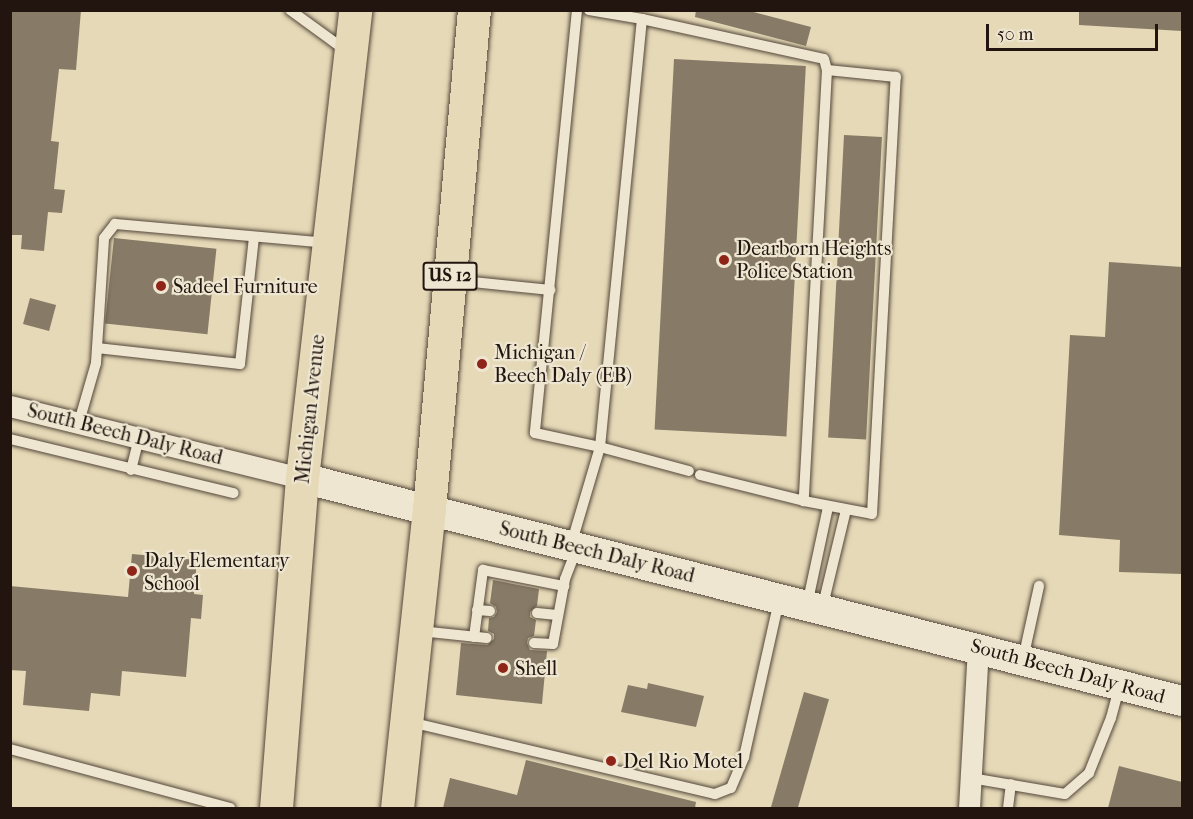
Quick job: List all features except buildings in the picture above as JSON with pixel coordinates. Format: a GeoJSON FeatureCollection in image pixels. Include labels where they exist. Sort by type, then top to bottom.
{"type":"FeatureCollection","features":[{"type":"Feature","properties":{"kind":"main road","name":"Michigan Avenue"},"geometry":{"type":"LineString","coordinates":[[276,808],[302,478],[355,10]]}},
{"type":"Feature","properties":{"kind":"main road","name":"US 12"},"geometry":{"type":"LineString","coordinates":[[398,808],[429,509],[474,10]]}},
{"type":"Feature","properties":{"kind":"main road","name":"South Beech Daly Road"},"geometry":{"type":"LineString","coordinates":[[302,478],[1182,701]]}},
{"type":"Feature","properties":{"kind":"street","name":"South Beech Daly Road"},"geometry":{"type":"LineString","coordinates":[[10,406],[302,478]]}},
{"type":"Feature","properties":{"kind":"street"},"geometry":{"type":"LineString","coordinates":[[969,808],[978,648]]}},
{"type":"Feature","properties":{"kind":"lane"},"geometry":{"type":"LineString","coordinates":[[290,10],[350,54]]}},
{"type":"Feature","properties":{"kind":"lane"},"geometry":{"type":"LineString","coordinates":[[577,10],[535,433],[600,447],[689,471]]}},
{"type":"Feature","properties":{"kind":"lane"},"geometry":{"type":"LineString","coordinates":[[588,10],[642,19],[824,59],[827,70],[804,501]]}},
{"type":"Feature","properties":{"kind":"lane"},"geometry":{"type":"LineString","coordinates":[[534,643],[553,645],[557,615],[600,447],[642,19]]}},
{"type":"Feature","properties":{"kind":"lane"},"geometry":{"type":"LineString","coordinates":[[700,475],[828,507],[872,514],[896,77],[827,70]]}},
{"type":"Feature","properties":{"kind":"lane"},"geometry":{"type":"LineString","coordinates":[[79,422],[96,363],[104,238],[116,224],[328,243]]}},
{"type":"Feature","properties":{"kind":"lane"},"geometry":{"type":"LineString","coordinates":[[97,348],[240,364],[254,237]]}},
{"type":"Feature","properties":{"kind":"lane"},"geometry":{"type":"LineString","coordinates":[[450,279],[550,290]]}},
{"type":"Feature","properties":{"kind":"lane"},"geometry":{"type":"LineString","coordinates":[[131,470],[139,438]]}},
{"type":"Feature","properties":{"kind":"lane"},"geometry":{"type":"LineString","coordinates":[[10,439],[234,493]]}},
{"type":"Feature","properties":{"kind":"lane"},"geometry":{"type":"LineString","coordinates":[[803,604],[828,507]]}},
{"type":"Feature","properties":{"kind":"lane"},"geometry":{"type":"LineString","coordinates":[[407,721],[715,794],[731,788],[803,604],[846,510]]}},
{"type":"Feature","properties":{"kind":"lane"},"geometry":{"type":"LineString","coordinates":[[474,637],[483,570],[564,586]]}},
{"type":"Feature","properties":{"kind":"lane"},"geometry":{"type":"LineString","coordinates":[[1023,660],[1038,586]]}},
{"type":"Feature","properties":{"kind":"lane"},"geometry":{"type":"LineString","coordinates":[[477,610],[489,611]]}},
{"type":"Feature","properties":{"kind":"lane"},"geometry":{"type":"LineString","coordinates":[[537,613],[557,615]]}},
{"type":"Feature","properties":{"kind":"lane"},"geometry":{"type":"LineString","coordinates":[[417,631],[487,638]]}},
{"type":"Feature","properties":{"kind":"lane"},"geometry":{"type":"LineString","coordinates":[[970,778],[1011,783],[1065,794],[1089,773],[1111,718],[1120,685]]}},
{"type":"Feature","properties":{"kind":"lane"},"geometry":{"type":"LineString","coordinates":[[10,749],[230,808]]}},
{"type":"Feature","properties":{"kind":"lane"},"geometry":{"type":"LineString","coordinates":[[1008,808],[1011,783]]}},
{"type":"Feature","properties":{"kind":"place","name":"Dearborn Heights Police Station"},"geometry":{"type":"Point","coordinates":[724,260]}},
{"type":"Feature","properties":{"kind":"place","name":"Sadeel Furniture"},"geometry":{"type":"Point","coordinates":[161,286]}},
{"type":"Feature","properties":{"kind":"place","name":"Michigan / Beech Daly (EB)"},"geometry":{"type":"Point","coordinates":[482,364]}},
{"type":"Feature","properties":{"kind":"place","name":"Daly Elementary School"},"geometry":{"type":"Point","coordinates":[132,571]}},
{"type":"Feature","properties":{"kind":"place","name":"Shell"},"geometry":{"type":"Point","coordinates":[503,668]}},
{"type":"Feature","properties":{"kind":"place","name":"Del Rio Motel"},"geometry":{"type":"Point","coordinates":[611,761]}}]}
